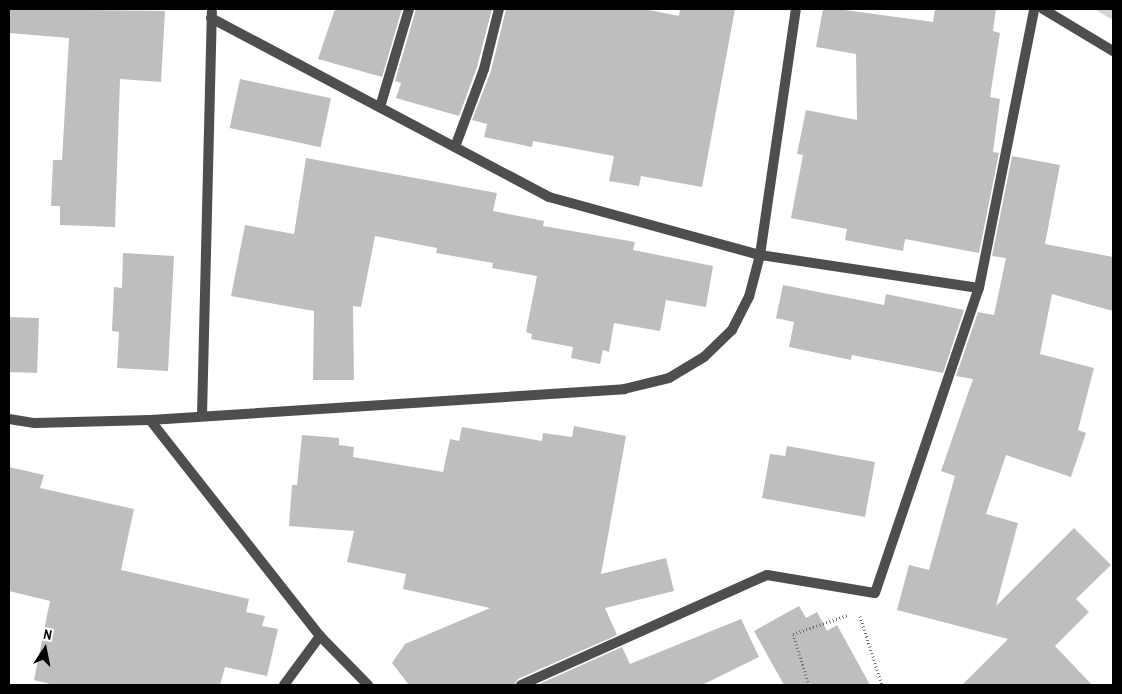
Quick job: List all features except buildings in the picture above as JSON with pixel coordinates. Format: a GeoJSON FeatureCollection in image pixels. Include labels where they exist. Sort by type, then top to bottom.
{"type":"FeatureCollection","features":[{"type":"Feature","properties":{"kind":"street"},"geometry":{"type":"LineString","coordinates":[[380,107],[409,9]]}},
{"type":"Feature","properties":{"kind":"street"},"geometry":{"type":"LineString","coordinates":[[455,147],[484,69],[499,9]]}},
{"type":"Feature","properties":{"kind":"street"},"geometry":{"type":"LineString","coordinates":[[9,419],[35,422],[150,420],[624,389],[669,378],[704,357],[732,330],[749,297],[760,255],[796,9]]}},
{"type":"Feature","properties":{"kind":"street"},"geometry":{"type":"LineString","coordinates":[[522,685],[767,575],[875,593],[979,288],[1034,9]]}},
{"type":"Feature","properties":{"kind":"street"},"geometry":{"type":"LineString","coordinates":[[1043,9],[1113,51]]}},
{"type":"Feature","properties":{"kind":"street"},"geometry":{"type":"LineString","coordinates":[[202,416],[211,13],[380,107],[549,197],[760,255],[979,288]]}},
{"type":"Feature","properties":{"kind":"street"},"geometry":{"type":"LineString","coordinates":[[150,420],[320,636],[368,685]]}},
{"type":"Feature","properties":{"kind":"street"},"geometry":{"type":"LineString","coordinates":[[284,685],[320,636]]}},
{"type":"Feature","properties":{"kind":"path"},"geometry":{"type":"LineString","coordinates":[[859,611],[882,685]]}},
{"type":"Feature","properties":{"kind":"path"},"geometry":{"type":"LineString","coordinates":[[809,685],[793,634],[850,614]]}},
{"type":"Feature","properties":{"kind":"shaded area"},"geometry":{"type":"Polygon","coordinates":[[[1094,9],[1113,9],[1113,20],[1094,9]]]}}]}
